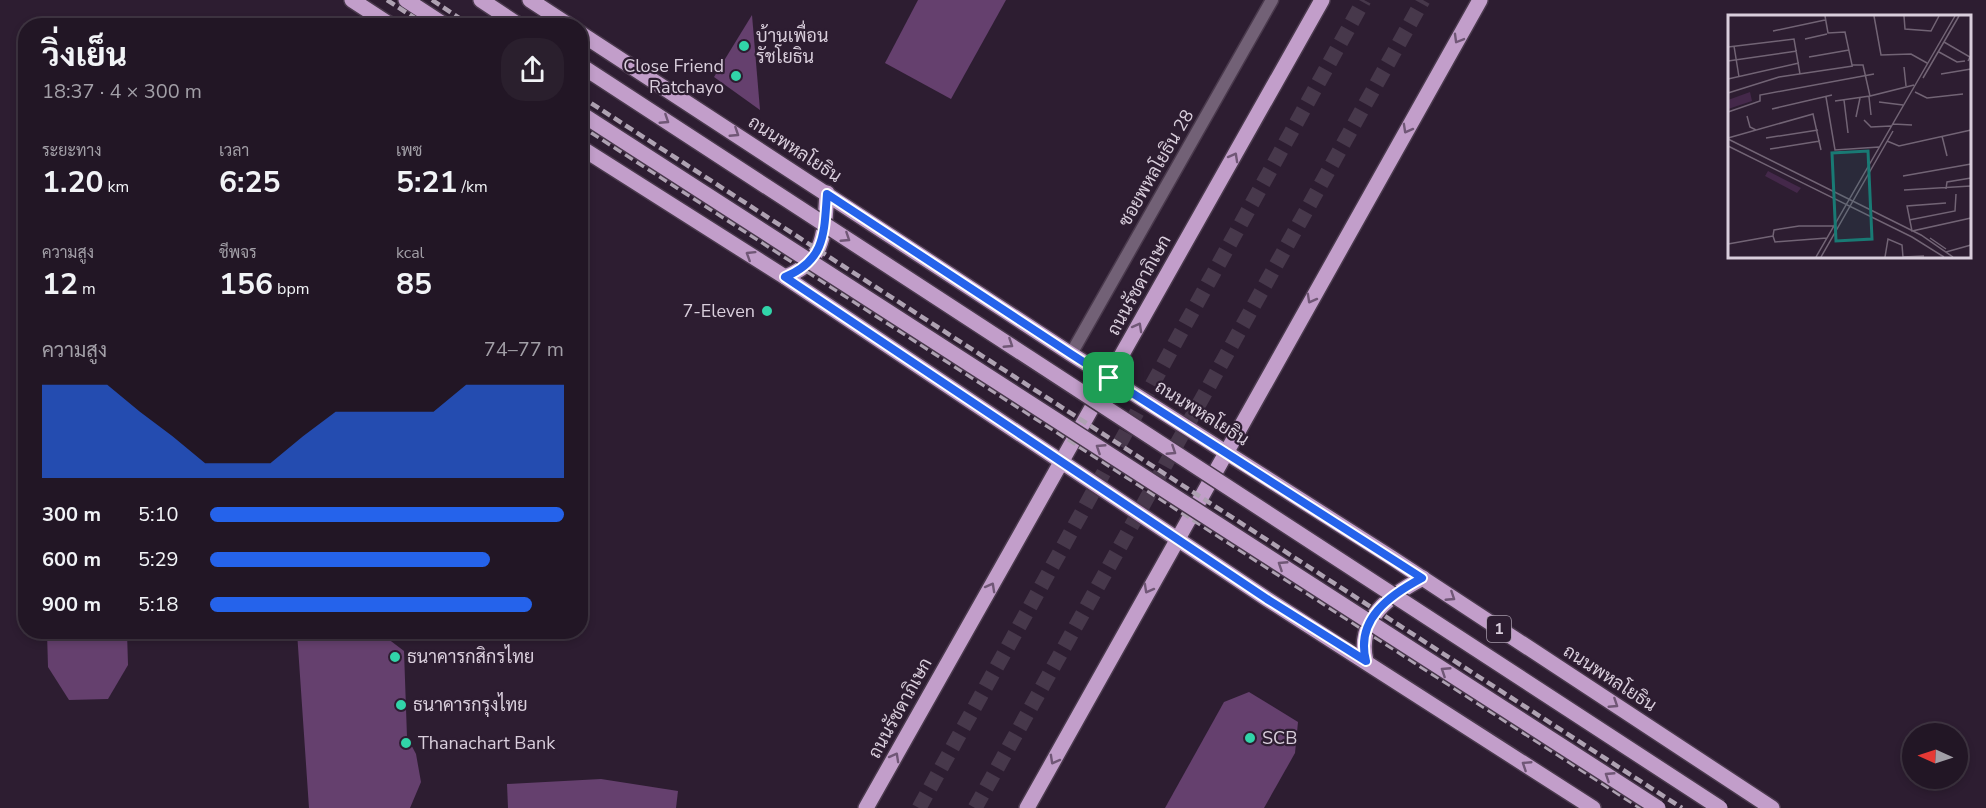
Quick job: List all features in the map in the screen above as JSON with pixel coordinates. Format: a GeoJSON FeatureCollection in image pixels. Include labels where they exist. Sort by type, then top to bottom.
{"type":"FeatureCollection","features":[{"type":"Feature","properties":{"kind":"main road"},"geometry":{"type":"LineString","coordinates":[[352,0],[380,18]]}},
{"type":"Feature","properties":{"kind":"main road"},"geometry":{"type":"LineString","coordinates":[[406,0],[434,18]]}},
{"type":"Feature","properties":{"kind":"main road"},"geometry":{"type":"LineString","coordinates":[[481,0],[508,18]]}},
{"type":"Feature","properties":{"kind":"main road"},"geometry":{"type":"LineString","coordinates":[[530,0],[558,18]]}},
{"type":"Feature","properties":{"kind":"main road","name":"ถนนรัชดาภิเษก"},"geometry":{"type":"LineString","coordinates":[[866,808],[1322,0]]}},
{"type":"Feature","properties":{"kind":"main road"},"geometry":{"type":"LineString","coordinates":[[1027,808],[1480,0]]}},
{"type":"Feature","properties":{"kind":"main road","name":"ถนนพหลโยธิน"},"geometry":{"type":"LineString","coordinates":[[588,38],[1071,354],[1422,578],[1772,808]]}},
{"type":"Feature","properties":{"kind":"main road"},"geometry":{"type":"LineString","coordinates":[[588,70],[1720,808]]}},
{"type":"Feature","properties":{"kind":"main road"},"geometry":{"type":"LineString","coordinates":[[588,117],[1658,808]]}},
{"type":"Feature","properties":{"kind":"main road"},"geometry":{"type":"LineString","coordinates":[[588,152],[785,277],[1061,462],[1593,808]]}},
{"type":"Feature","properties":{"kind":"main road"},"geometry":{"type":"LineString","coordinates":[[785,277],[807,265],[816,255],[824,226],[827,194]]}},
{"type":"Feature","properties":{"kind":"main road"},"geometry":{"type":"LineString","coordinates":[[1366,661],[1364,637],[1371,620],[1394,594],[1422,578]]}},
{"type":"Feature","properties":{"kind":"street","name":"ซอยพหลโยธิน 28"},"geometry":{"type":"LineString","coordinates":[[1071,354],[1272,0]]}},
{"type":"Feature","properties":{"kind":"building"},"geometry":{"type":"Polygon","coordinates":[[[918,0],[1006,0],[951,99],[885,63],[918,0]]]}},
{"type":"Feature","properties":{"kind":"building","name":"บ้านเพื่อน รัชโยธิน"},"geometry":{"type":"Polygon","coordinates":[[[752,15],[760,110],[714,77],[752,15]]]}},
{"type":"Feature","properties":{"kind":"building"},"geometry":{"type":"Polygon","coordinates":[[[47,639],[127,639],[128,665],[108,699],[69,700],[48,667],[47,639]]]}},
{"type":"Feature","properties":{"kind":"building"},"geometry":{"type":"Polygon","coordinates":[[[297,639],[388,639],[404,651],[407,737],[416,754],[421,782],[410,808],[309,808],[297,639]]]}},
{"type":"Feature","properties":{"kind":"building","name":"SCB"},"geometry":{"type":"Polygon","coordinates":[[[1249,692],[1298,722],[1295,753],[1264,808],[1165,808],[1224,702],[1249,692]]]}},
{"type":"Feature","properties":{"kind":"building"},"geometry":{"type":"Polygon","coordinates":[[[601,779],[678,791],[676,808],[508,808],[507,784],[601,779]]]}},
{"type":"Feature","properties":{"kind":"tunnel"},"geometry":{"type":"LineString","coordinates":[[919,808],[1364,0]]}},
{"type":"Feature","properties":{"kind":"tunnel"},"geometry":{"type":"LineString","coordinates":[[975,808],[1423,0]]}},
{"type":"Feature","properties":{"kind":"railway"},"geometry":{"type":"LineString","coordinates":[[387,0],[415,18]]}},
{"type":"Feature","properties":{"kind":"railway"},"geometry":{"type":"LineString","coordinates":[[432,0],[459,18]]}},
{"type":"Feature","properties":{"kind":"railway"},"geometry":{"type":"LineString","coordinates":[[588,101],[1682,808]]}},
{"type":"Feature","properties":{"kind":"railway"},"geometry":{"type":"LineString","coordinates":[[588,130],[1641,808]]}},
{"type":"Feature","properties":{"kind":"place","name":"บ้านเพื่อน รัชโยธิน"},"geometry":{"type":"Point","coordinates":[744,46]}},
{"type":"Feature","properties":{"kind":"place","name":"Close Friend Ratchayo"},"geometry":{"type":"Point","coordinates":[736,76]}},
{"type":"Feature","properties":{"kind":"place","name":"7-Eleven"},"geometry":{"type":"Point","coordinates":[767,311]}},
{"type":"Feature","properties":{"kind":"place","name":"ธนาคารกสิกรไทย"},"geometry":{"type":"Point","coordinates":[395,657]}},
{"type":"Feature","properties":{"kind":"place","name":"ธนาคารกรุงไทย"},"geometry":{"type":"Point","coordinates":[401,705]}},
{"type":"Feature","properties":{"kind":"place","name":"SCB"},"geometry":{"type":"Point","coordinates":[1250,738]}},
{"type":"Feature","properties":{"kind":"place","name":"Thanachart Bank"},"geometry":{"type":"Point","coordinates":[406,743]}},
{"type":"Feature","properties":{"kind":"route"},"geometry":{"type":"LineString","coordinates":[[827,194],[1109,378],[1422,578],[1394,594],[1371,620],[1364,637],[1366,661],[1267,599],[785,277],[807,265],[816,255],[822,238],[827,194]]}}]}
